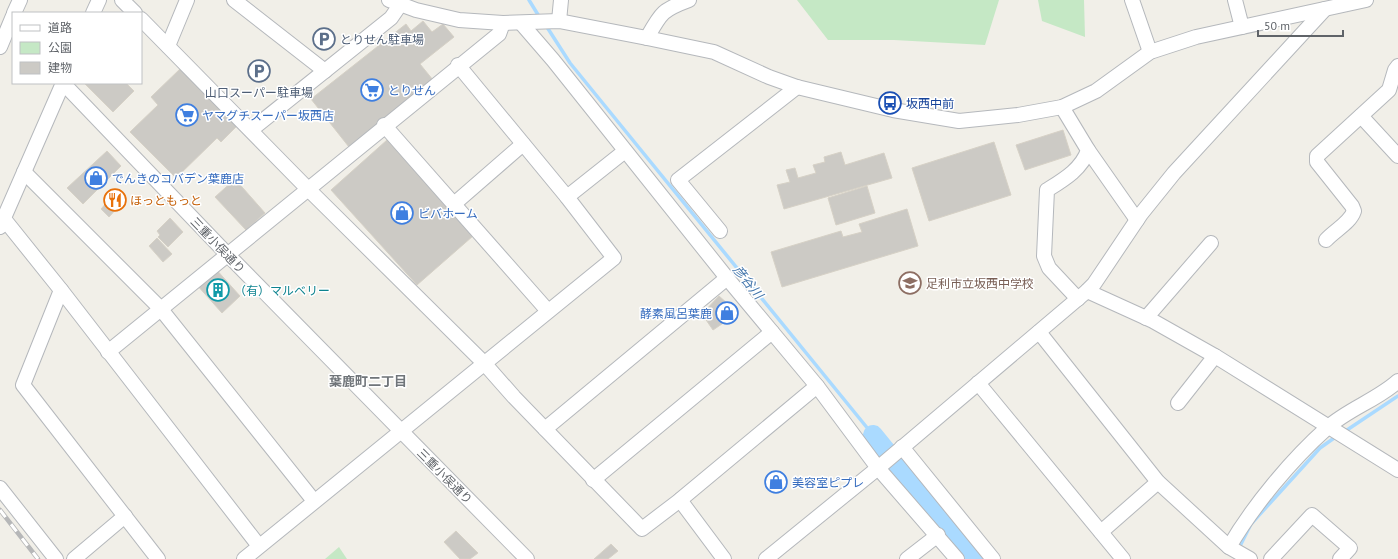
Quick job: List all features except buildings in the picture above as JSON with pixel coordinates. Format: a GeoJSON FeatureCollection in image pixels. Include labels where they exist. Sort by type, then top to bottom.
{"type":"FeatureCollection","features":[{"type":"Feature","properties":{"kind":"street"},"geometry":{"type":"LineString","coordinates":[[14,12],[20,0]]}},
{"type":"Feature","properties":{"kind":"street"},"geometry":{"type":"LineString","coordinates":[[93,12],[99,0]]}},
{"type":"Feature","properties":{"kind":"street"},"geometry":{"type":"LineString","coordinates":[[122,0],[134,12]]}},
{"type":"Feature","properties":{"kind":"street"},"geometry":{"type":"LineString","coordinates":[[168,46],[187,0]]}},
{"type":"Feature","properties":{"kind":"street"},"geometry":{"type":"LineString","coordinates":[[234,0],[325,71]]}},
{"type":"Feature","properties":{"kind":"street"},"geometry":{"type":"LineString","coordinates":[[556,21],[561,0]]}},
{"type":"Feature","properties":{"kind":"street"},"geometry":{"type":"LineString","coordinates":[[647,38],[660,15],[668,8],[689,0]]}},
{"type":"Feature","properties":{"kind":"street"},"geometry":{"type":"LineString","coordinates":[[1132,0],[1150,52]]}},
{"type":"Feature","properties":{"kind":"street"},"geometry":{"type":"LineString","coordinates":[[1235,0],[1242,27]]}},
{"type":"Feature","properties":{"kind":"street"},"geometry":{"type":"LineString","coordinates":[[251,130],[391,18],[396,2],[435,15],[458,20],[503,23],[556,21],[647,38],[720,55],[769,77],[797,87],[893,110],[959,121],[1011,116],[1062,107],[1096,91],[1150,52],[1196,37],[1331,5],[1366,0]]}},
{"type":"Feature","properties":{"kind":"street"},"geometry":{"type":"LineString","coordinates":[[766,559],[899,450],[1083,295],[1094,284],[1137,220],[1174,173],[1331,5]]}},
{"type":"Feature","properties":{"kind":"street"},"geometry":{"type":"LineString","coordinates":[[142,20],[307,188],[484,363],[514,397],[642,529],[680,500],[817,386]]}},
{"type":"Feature","properties":{"kind":"street"},"geometry":{"type":"LineString","coordinates":[[108,352],[458,65],[499,34],[503,23]]}},
{"type":"Feature","properties":{"kind":"street"},"geometry":{"type":"LineString","coordinates":[[526,23],[625,151],[727,278],[817,386],[957,559]]}},
{"type":"Feature","properties":{"kind":"street"},"geometry":{"type":"LineString","coordinates":[[0,47],[8,25]]}},
{"type":"Feature","properties":{"kind":"street"},"geometry":{"type":"LineString","coordinates":[[244,559],[614,258],[567,197],[458,65]]}},
{"type":"Feature","properties":{"kind":"street"},"geometry":{"type":"LineString","coordinates":[[1326,240],[1333,231],[1352,218],[1354,211],[1352,206],[1317,162],[1317,156],[1389,90],[1395,83],[1398,66]]}},
{"type":"Feature","properties":{"kind":"street"},"geometry":{"type":"LineString","coordinates":[[63,84],[2,223],[61,290],[260,546]]}},
{"type":"Feature","properties":{"kind":"street","name":"三重小俣通り"},"geometry":{"type":"LineString","coordinates":[[64,84],[228,255],[401,431],[520,557]]}},
{"type":"Feature","properties":{"kind":"street"},"geometry":{"type":"LineString","coordinates":[[720,231],[678,180],[797,87]]}},
{"type":"Feature","properties":{"kind":"street"},"geometry":{"type":"LineString","coordinates":[[1062,107],[1088,150],[1137,220]]}},
{"type":"Feature","properties":{"kind":"street"},"geometry":{"type":"LineString","coordinates":[[1361,116],[1398,156]]}},
{"type":"Feature","properties":{"kind":"street"},"geometry":{"type":"LineString","coordinates":[[384,126],[548,311]]}},
{"type":"Feature","properties":{"kind":"street"},"geometry":{"type":"LineString","coordinates":[[454,204],[523,144]]}},
{"type":"Feature","properties":{"kind":"street"},"geometry":{"type":"LineString","coordinates":[[1088,150],[1085,159],[1067,177],[1047,190],[1044,256],[1049,268],[1083,295],[1146,318],[1215,356],[1398,470]]}},
{"type":"Feature","properties":{"kind":"street"},"geometry":{"type":"LineString","coordinates":[[567,197],[625,151]]}},
{"type":"Feature","properties":{"kind":"street"},"geometry":{"type":"LineString","coordinates":[[24,172],[160,308],[314,501]]}},
{"type":"Feature","properties":{"kind":"street"},"geometry":{"type":"LineString","coordinates":[[1146,318],[1211,243]]}},
{"type":"Feature","properties":{"kind":"street"},"geometry":{"type":"LineString","coordinates":[[545,429],[727,278]]}},
{"type":"Feature","properties":{"kind":"street"},"geometry":{"type":"LineString","coordinates":[[61,290],[23,385],[158,559]]}},
{"type":"Feature","properties":{"kind":"street"},"geometry":{"type":"LineString","coordinates":[[593,480],[772,332]]}},
{"type":"Feature","properties":{"kind":"street"},"geometry":{"type":"LineString","coordinates":[[1039,332],[1158,482],[1229,547],[1249,559]]}},
{"type":"Feature","properties":{"kind":"street"},"geometry":{"type":"LineString","coordinates":[[1178,404],[1215,356]]}},
{"type":"Feature","properties":{"kind":"street"},"geometry":{"type":"LineString","coordinates":[[1229,547],[1244,522],[1288,469],[1328,427],[1398,381]]}},
{"type":"Feature","properties":{"kind":"street"},"geometry":{"type":"LineString","coordinates":[[978,383],[1123,559]]}},
{"type":"Feature","properties":{"kind":"street"},"geometry":{"type":"LineString","coordinates":[[899,450],[993,559]]}},
{"type":"Feature","properties":{"kind":"street"},"geometry":{"type":"LineString","coordinates":[[1100,532],[1158,482]]}},
{"type":"Feature","properties":{"kind":"street"},"geometry":{"type":"LineString","coordinates":[[0,488],[56,559]]}},
{"type":"Feature","properties":{"kind":"street"},"geometry":{"type":"LineString","coordinates":[[680,500],[724,559]]}},
{"type":"Feature","properties":{"kind":"street"},"geometry":{"type":"LineString","coordinates":[[1271,559],[1312,515],[1350,548],[1340,559]]}},
{"type":"Feature","properties":{"kind":"street"},"geometry":{"type":"LineString","coordinates":[[74,559],[125,516]]}},
{"type":"Feature","properties":{"kind":"street"},"geometry":{"type":"LineString","coordinates":[[907,559],[938,535]]}},
{"type":"Feature","properties":{"kind":"green space"},"geometry":{"type":"Polygon","coordinates":[[[797,0],[999,0],[985,45],[894,40],[828,40],[797,0]]]}},
{"type":"Feature","properties":{"kind":"green space"},"geometry":{"type":"Polygon","coordinates":[[[1038,0],[1084,0],[1085,37],[1042,21],[1038,0]]]}},
{"type":"Feature","properties":{"kind":"green space"},"geometry":{"type":"Polygon","coordinates":[[[339,547],[347,559],[325,559],[339,547]]]}},
{"type":"Feature","properties":{"kind":"waterway","name":"彦谷川"},"geometry":{"type":"LineString","coordinates":[[529,0],[540,18]]}},
{"type":"Feature","properties":{"kind":"waterway","name":"彦谷川"},"geometry":{"type":"LineString","coordinates":[[545,24],[570,63],[873,435]]}},
{"type":"Feature","properties":{"kind":"waterway"},"geometry":{"type":"LineString","coordinates":[[1344,432],[1398,396]]}},
{"type":"Feature","properties":{"kind":"waterway","name":"彦谷川"},"geometry":{"type":"LineString","coordinates":[[873,435],[974,559]]}},
{"type":"Feature","properties":{"kind":"waterway"},"geometry":{"type":"LineString","coordinates":[[1238,550],[1251,524],[1320,448],[1337,436]]}},
{"type":"Feature","properties":{"kind":"railway"},"geometry":{"type":"LineString","coordinates":[[0,510],[38,559]]}},
{"type":"Feature","properties":{"kind":"place","name":"とりせん駐車場"},"geometry":{"type":"Point","coordinates":[324,39]}},
{"type":"Feature","properties":{"kind":"place","name":"山口スーパー駐車場"},"geometry":{"type":"Point","coordinates":[259,71]}},
{"type":"Feature","properties":{"kind":"place","name":"とりせん"},"geometry":{"type":"Point","coordinates":[372,90]}},
{"type":"Feature","properties":{"kind":"place","name":"坂西中前"},"geometry":{"type":"Point","coordinates":[890,103]}},
{"type":"Feature","properties":{"kind":"place","name":"ヤマグチスーパー坂西店"},"geometry":{"type":"Point","coordinates":[187,115]}},
{"type":"Feature","properties":{"kind":"place","name":"でんきのコバデン葉鹿店"},"geometry":{"type":"Point","coordinates":[96,178]}},
{"type":"Feature","properties":{"kind":"place","name":"ほっともっと"},"geometry":{"type":"Point","coordinates":[115,200]}},
{"type":"Feature","properties":{"kind":"place","name":"ビバホーム"},"geometry":{"type":"Point","coordinates":[402,213]}},
{"type":"Feature","properties":{"kind":"place","name":"足利市立坂西中学校"},"geometry":{"type":"Point","coordinates":[910,283]}},
{"type":"Feature","properties":{"kind":"place","name":"（有）マルベリー"},"geometry":{"type":"Point","coordinates":[218,290]}},
{"type":"Feature","properties":{"kind":"place","name":"酵素風呂葉鹿"},"geometry":{"type":"Point","coordinates":[727,313]}},
{"type":"Feature","properties":{"kind":"place","name":"美容室ピプレ"},"geometry":{"type":"Point","coordinates":[776,482]}},
{"type":"Feature","properties":{"kind":"district","name":"葉鹿町二丁目"},"geometry":{"type":"Point","coordinates":[368,381]}}]}
